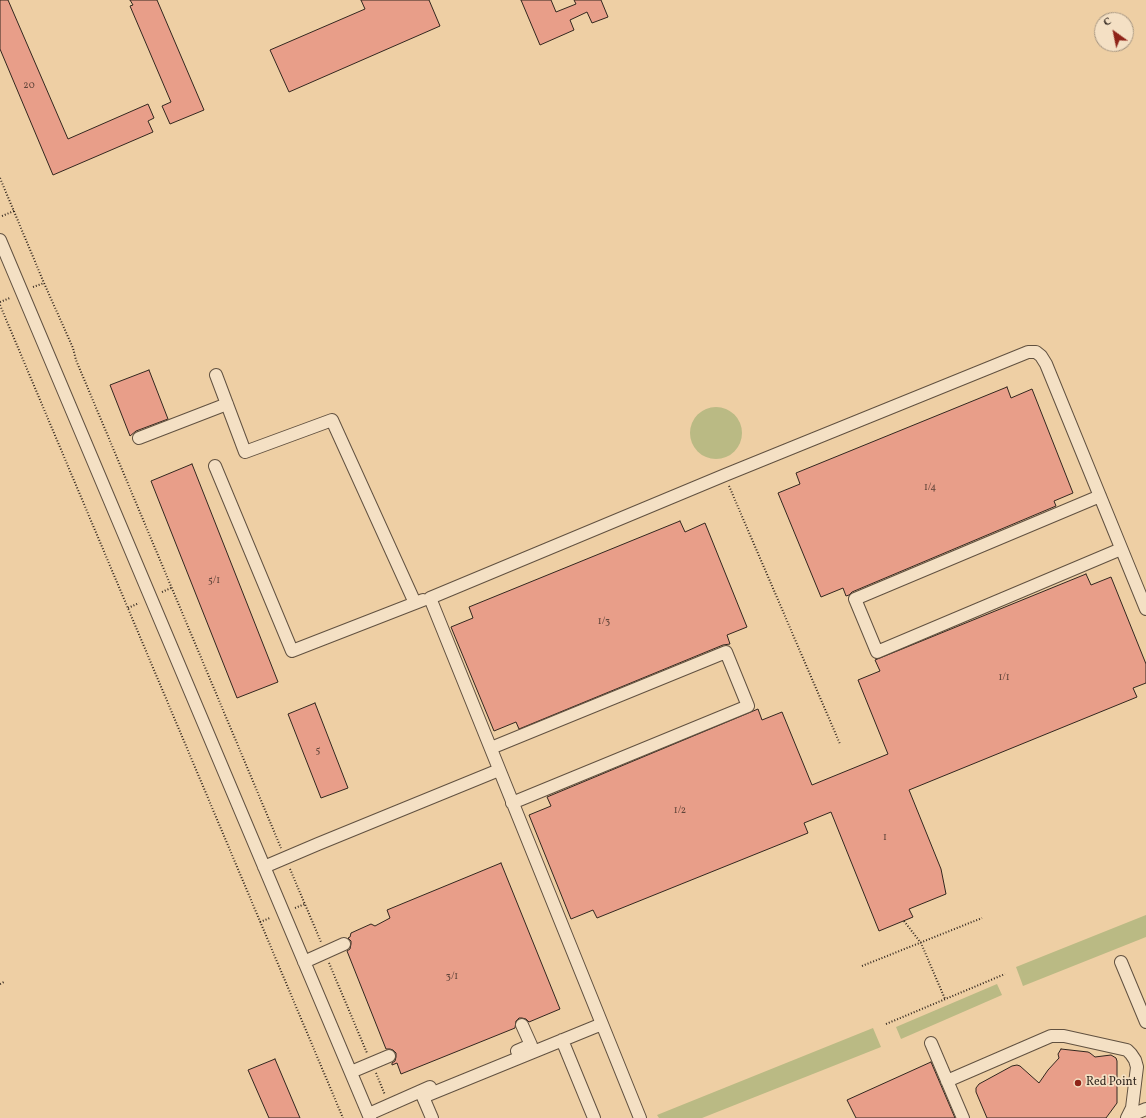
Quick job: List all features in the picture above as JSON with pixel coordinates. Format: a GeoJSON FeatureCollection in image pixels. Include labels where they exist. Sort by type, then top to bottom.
{"type":"FeatureCollection","features":[{"type":"Feature","properties":{"kind":"street"},"geometry":{"type":"LineString","coordinates":[[0,240],[369,1116],[390,1105],[531,1045],[522,1025]]}},
{"type":"Feature","properties":{"kind":"street"},"geometry":{"type":"LineString","coordinates":[[215,466],[292,651],[430,598],[725,475],[1028,352],[1036,352],[1041,356],[1046,364],[1146,609]]}},
{"type":"Feature","properties":{"kind":"street"},"geometry":{"type":"LineString","coordinates":[[216,375],[245,452],[332,420],[415,603]]}},
{"type":"Feature","properties":{"kind":"street"},"geometry":{"type":"LineString","coordinates":[[139,438],[227,404]]}},
{"type":"Feature","properties":{"kind":"street"},"geometry":{"type":"LineString","coordinates":[[1100,496],[855,600],[877,652],[1122,549]]}},
{"type":"Feature","properties":{"kind":"street"},"geometry":{"type":"LineString","coordinates":[[430,598],[640,1118]]}},
{"type":"Feature","properties":{"kind":"street"},"geometry":{"type":"LineString","coordinates":[[491,748],[726,652],[748,706],[512,802]]}},
{"type":"Feature","properties":{"kind":"street"},"geometry":{"type":"LineString","coordinates":[[264,867],[500,770]]}},
{"type":"Feature","properties":{"kind":"street"},"geometry":{"type":"LineString","coordinates":[[304,962],[344,944]]}},
{"type":"Feature","properties":{"kind":"street"},"geometry":{"type":"LineString","coordinates":[[1121,962],[1146,1022]]}},
{"type":"Feature","properties":{"kind":"street"},"geometry":{"type":"LineString","coordinates":[[432,1118],[423,1097],[602,1024]]}},
{"type":"Feature","properties":{"kind":"street"},"geometry":{"type":"LineString","coordinates":[[947,1081],[1051,1036],[1064,1036],[1127,1050],[1131,1054],[1137,1067],[1132,1108],[1128,1117]]}},
{"type":"Feature","properties":{"kind":"street"},"geometry":{"type":"LineString","coordinates":[[562,1040],[594,1118]]}},
{"type":"Feature","properties":{"kind":"street"},"geometry":{"type":"LineString","coordinates":[[930,1043],[963,1118]]}},
{"type":"Feature","properties":{"kind":"street"},"geometry":{"type":"LineString","coordinates":[[351,1072],[389,1056]]}},
{"type":"Feature","properties":{"kind":"street"},"geometry":{"type":"LineString","coordinates":[[1128,1117],[1146,1109]]}},
{"type":"Feature","properties":{"kind":"path"},"geometry":{"type":"LineString","coordinates":[[0,178],[73,348],[76,360],[390,1105]]}},
{"type":"Feature","properties":{"kind":"path"},"geometry":{"type":"LineString","coordinates":[[2,216],[14,211]]}},
{"type":"Feature","properties":{"kind":"path"},"geometry":{"type":"LineString","coordinates":[[33,287],[44,282]]}},
{"type":"Feature","properties":{"kind":"path"},"geometry":{"type":"LineString","coordinates":[[0,302],[10,298]]}},
{"type":"Feature","properties":{"kind":"path"},"geometry":{"type":"LineString","coordinates":[[0,305],[343,1118]]}},
{"type":"Feature","properties":{"kind":"path"},"geometry":{"type":"LineString","coordinates":[[725,475],[840,744]]}},
{"type":"Feature","properties":{"kind":"path"},"geometry":{"type":"LineString","coordinates":[[162,592],[172,588]]}},
{"type":"Feature","properties":{"kind":"path"},"geometry":{"type":"LineString","coordinates":[[128,608],[138,603]]}},
{"type":"Feature","properties":{"kind":"path"},"geometry":{"type":"LineString","coordinates":[[295,908],[305,904]]}},
{"type":"Feature","properties":{"kind":"path"},"geometry":{"type":"LineString","coordinates":[[260,922],[270,918]]}},
{"type":"Feature","properties":{"kind":"path"},"geometry":{"type":"LineString","coordinates":[[862,966],[982,918]]}},
{"type":"Feature","properties":{"kind":"path"},"geometry":{"type":"LineString","coordinates":[[904,921],[921,943],[945,999]]}},
{"type":"Feature","properties":{"kind":"path"},"geometry":{"type":"LineString","coordinates":[[886,1024],[1005,974]]}},
{"type":"Feature","properties":{"kind":"path"},"geometry":{"type":"LineString","coordinates":[[0,984],[4,982]]}},
{"type":"Feature","properties":{"kind":"green space"},"geometry":{"type":"Polygon","coordinates":[[[716,407],[730,411],[738,419],[742,433],[738,447],[730,455],[716,459],[702,455],[694,447],[690,433],[694,419],[702,411],[716,407]]]}},
{"type":"Feature","properties":{"kind":"green space"},"geometry":{"type":"Polygon","coordinates":[[[1146,915],[1146,937],[1023,986],[1016,967],[1146,915]]]}},
{"type":"Feature","properties":{"kind":"green space"},"geometry":{"type":"Polygon","coordinates":[[[997,984],[1002,995],[901,1039],[896,1027],[997,984]]]}},
{"type":"Feature","properties":{"kind":"green space"},"geometry":{"type":"Polygon","coordinates":[[[873,1028],[881,1047],[702,1118],[659,1118],[657,1115],[873,1028]]]}},
{"type":"Feature","properties":{"kind":"building"},"geometry":{"type":"Polygon","coordinates":[[[0,0],[8,0],[68,139],[148,104],[154,118],[148,121],[153,132],[53,175],[0,49],[0,0]]]}},
{"type":"Feature","properties":{"kind":"building"},"geometry":{"type":"Polygon","coordinates":[[[130,0],[157,0],[204,110],[170,124],[162,106],[171,102],[130,6],[133,5],[130,0]]]}},
{"type":"Feature","properties":{"kind":"building"},"geometry":{"type":"Polygon","coordinates":[[[361,0],[429,0],[440,26],[289,92],[270,50],[365,9],[361,0]]]}},
{"type":"Feature","properties":{"kind":"building"},"geometry":{"type":"Polygon","coordinates":[[[521,0],[551,0],[556,12],[576,4],[574,0],[601,0],[608,17],[592,23],[587,12],[570,20],[574,30],[540,45],[521,0]]]}},
{"type":"Feature","properties":{"kind":"building"},"geometry":{"type":"Polygon","coordinates":[[[149,370],[168,419],[136,431],[130,436],[110,385],[149,370]]]}},
{"type":"Feature","properties":{"kind":"building"},"geometry":{"type":"Polygon","coordinates":[[[1007,387],[1011,398],[1032,389],[1073,493],[1054,501],[1056,506],[852,592],[849,595],[846,596],[843,588],[821,597],[778,493],[800,484],[796,473],[1007,387]]]}},
{"type":"Feature","properties":{"kind":"building"},"geometry":{"type":"Polygon","coordinates":[[[192,464],[278,682],[237,698],[151,481],[192,464]]]}},
{"type":"Feature","properties":{"kind":"building"},"geometry":{"type":"Polygon","coordinates":[[[680,521],[685,532],[705,523],[747,627],[727,635],[730,644],[723,645],[519,729],[516,722],[494,731],[451,627],[473,618],[469,607],[680,521]]]}},
{"type":"Feature","properties":{"kind":"building"},"geometry":{"type":"Polygon","coordinates":[[[1086,574],[1091,585],[1111,577],[1146,664],[1146,683],[1133,688],[1137,697],[909,790],[941,869],[946,894],[909,909],[913,917],[879,931],[831,812],[804,823],[808,833],[597,918],[593,910],[571,919],[529,815],[551,806],[547,797],[758,709],[762,720],[782,712],[812,785],[888,754],[858,680],[880,671],[875,660],[1086,574]]]}},
{"type":"Feature","properties":{"kind":"building"},"geometry":{"type":"Polygon","coordinates":[[[315,703],[348,788],[321,798],[288,714],[315,703]]]}},
{"type":"Feature","properties":{"kind":"building"},"geometry":{"type":"Polygon","coordinates":[[[501,863],[560,1009],[529,1022],[526,1019],[519,1018],[516,1021],[515,1028],[401,1074],[397,1063],[392,1065],[395,1061],[396,1053],[393,1050],[386,1049],[347,951],[350,949],[351,944],[351,941],[348,938],[350,937],[351,933],[371,924],[375,926],[390,918],[387,910],[501,863]]]}},
{"type":"Feature","properties":{"kind":"building"},"geometry":{"type":"Polygon","coordinates":[[[1061,1049],[1088,1052],[1095,1057],[1111,1055],[1116,1058],[1117,1103],[1106,1118],[987,1118],[976,1092],[976,1088],[979,1084],[1012,1066],[1017,1065],[1039,1083],[1059,1058],[1058,1054],[1061,1049]]]}},
{"type":"Feature","properties":{"kind":"building"},"geometry":{"type":"Polygon","coordinates":[[[275,1059],[300,1118],[269,1118],[248,1070],[275,1059]]]}},
{"type":"Feature","properties":{"kind":"building"},"geometry":{"type":"Polygon","coordinates":[[[931,1062],[955,1118],[856,1118],[847,1100],[931,1062]]]}},
{"type":"Feature","properties":{"kind":"place","name":"Red Point"},"geometry":{"type":"Point","coordinates":[1078,1083]}}]}
